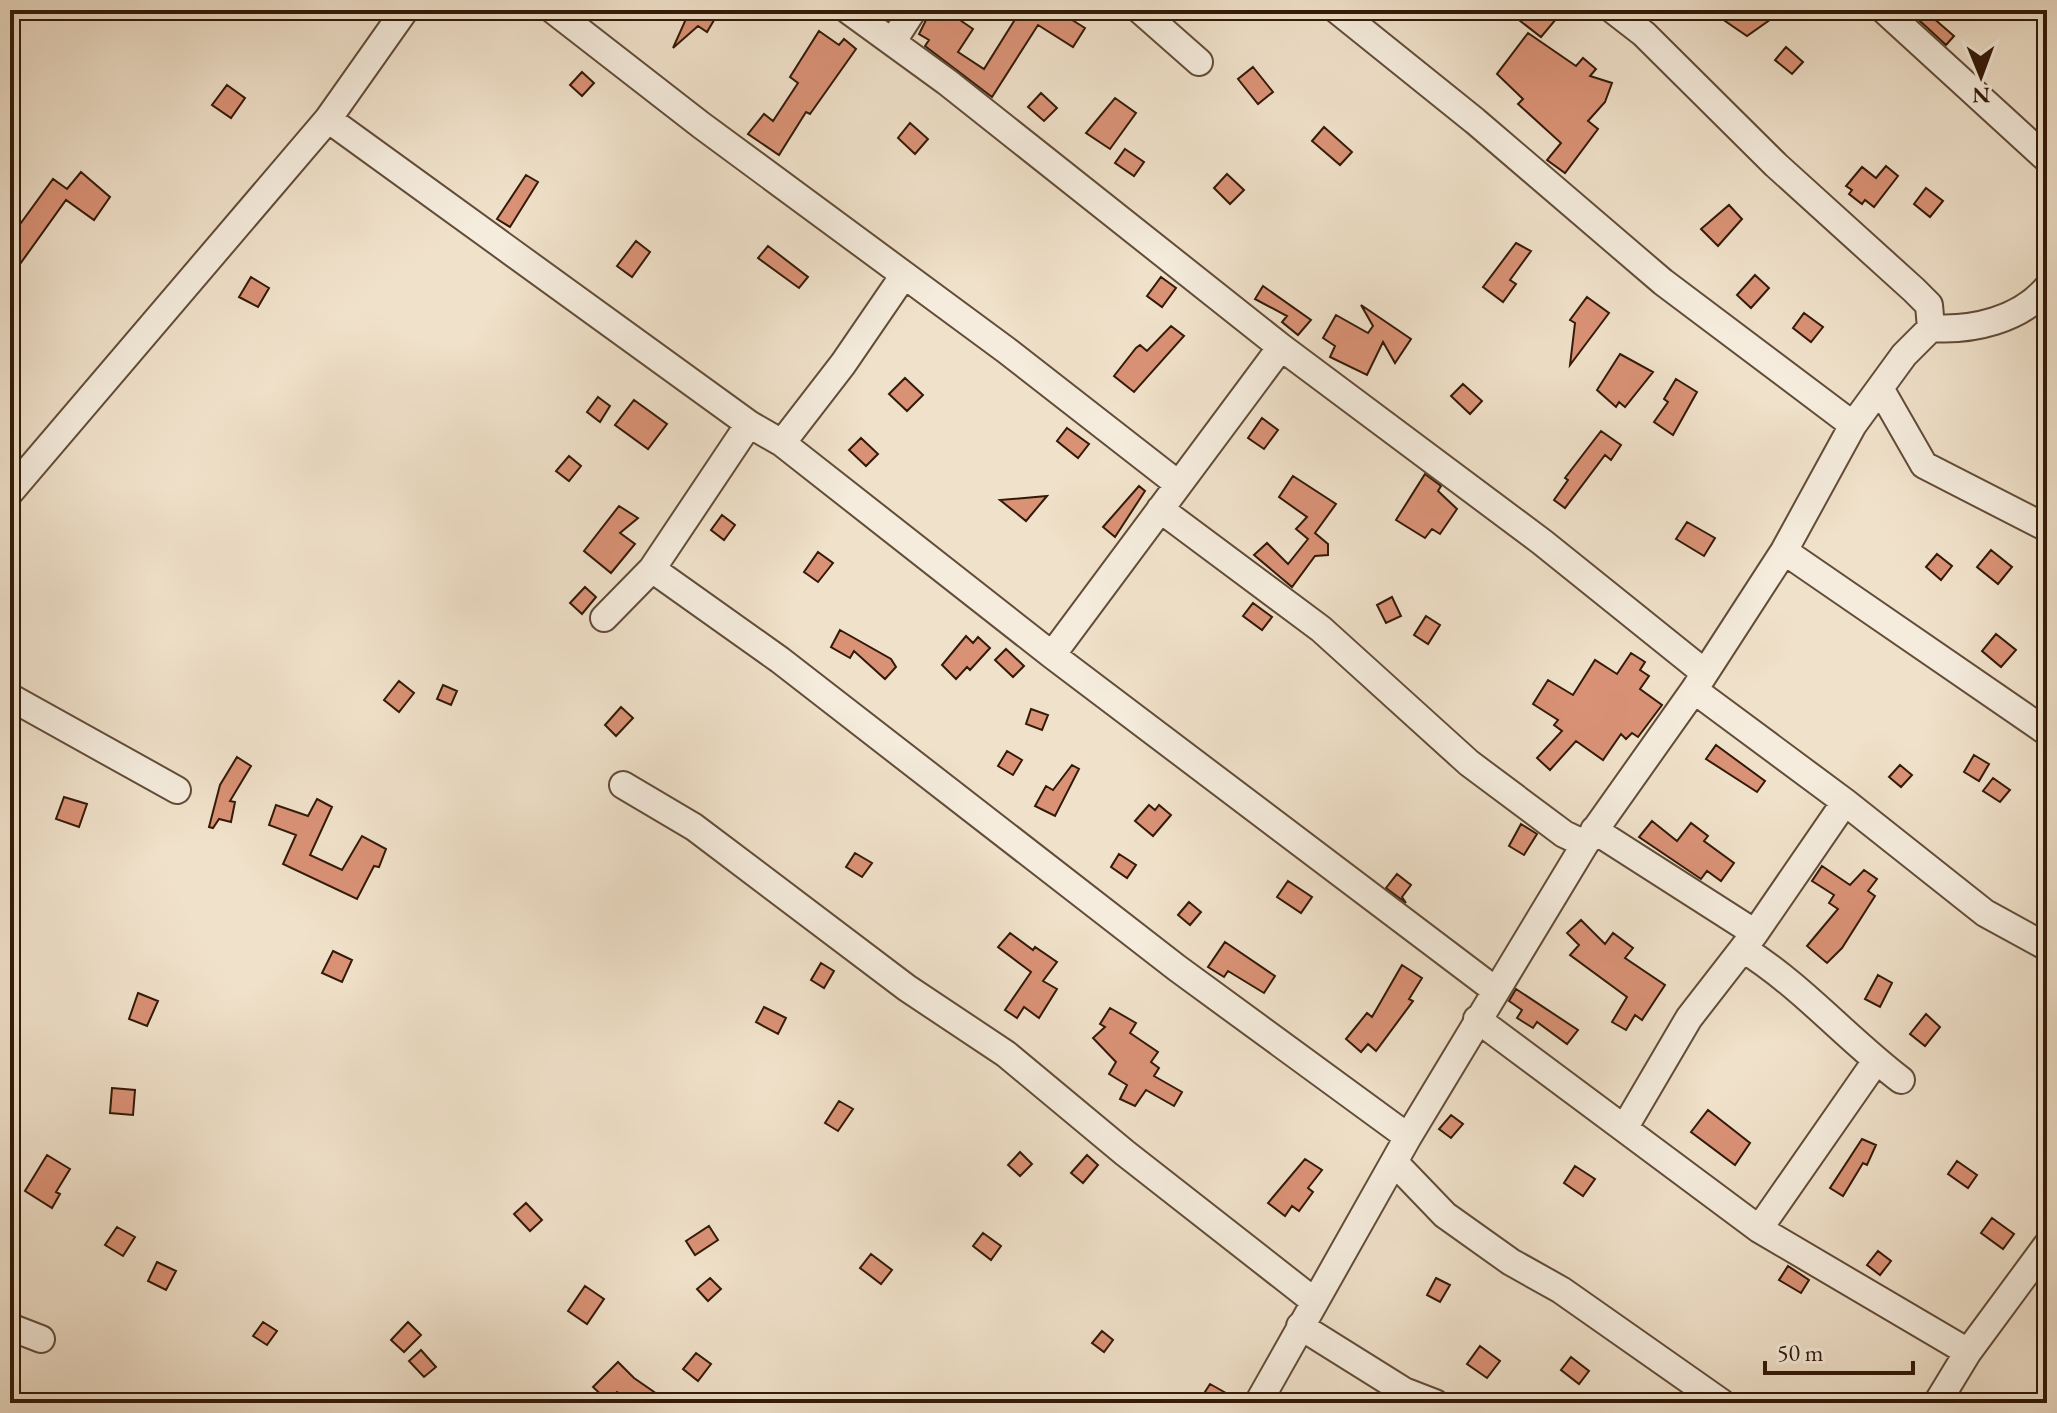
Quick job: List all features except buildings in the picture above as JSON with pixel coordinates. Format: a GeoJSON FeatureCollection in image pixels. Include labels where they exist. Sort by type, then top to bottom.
{"type":"FeatureCollection","features":[{"type":"Feature","properties":{"kind":"street"},"geometry":{"type":"LineString","coordinates":[[10,492],[328,119],[405,10]]}},
{"type":"Feature","properties":{"kind":"street"},"geometry":{"type":"LineString","coordinates":[[553,10],[1178,484]]}},
{"type":"Feature","properties":{"kind":"street"},"geometry":{"type":"LineString","coordinates":[[848,10],[893,41],[1281,347],[1427,453],[1845,802],[1985,913],[2047,947]]}},
{"type":"Feature","properties":{"kind":"street"},"geometry":{"type":"LineString","coordinates":[[893,41],[913,10]]}},
{"type":"Feature","properties":{"kind":"street"},"geometry":{"type":"LineString","coordinates":[[1140,10],[1199,62]]}},
{"type":"Feature","properties":{"kind":"street"},"geometry":{"type":"LineString","coordinates":[[1337,10],[1475,121],[1663,282],[1853,425]]}},
{"type":"Feature","properties":{"kind":"street"},"geometry":{"type":"LineString","coordinates":[[1613,10],[1644,34],[1776,165],[1929,305],[1931,328]]}},
{"type":"Feature","properties":{"kind":"street"},"geometry":{"type":"LineString","coordinates":[[1884,10],[2047,159]]}},
{"type":"Feature","properties":{"kind":"street"},"geometry":{"type":"LineString","coordinates":[[328,119],[749,424],[782,443],[1052,655],[1495,990]]}},
{"type":"Feature","properties":{"kind":"street"},"geometry":{"type":"LineString","coordinates":[[782,443],[843,364],[904,275]]}},
{"type":"Feature","properties":{"kind":"street"},"geometry":{"type":"LineString","coordinates":[[1258,1403],[1477,1019],[1590,837],[1700,682],[1784,551],[1853,425],[1904,355],[1931,328],[1957,330],[2005,317],[2031,306],[2047,288]]}},
{"type":"Feature","properties":{"kind":"street"},"geometry":{"type":"LineString","coordinates":[[1052,655],[1281,347]]}},
{"type":"Feature","properties":{"kind":"street"},"geometry":{"type":"LineString","coordinates":[[1881,390],[1924,465],[2047,528]]}},
{"type":"Feature","properties":{"kind":"street"},"geometry":{"type":"LineString","coordinates":[[604,618],[652,569],[749,424]]}},
{"type":"Feature","properties":{"kind":"street"},"geometry":{"type":"LineString","coordinates":[[1160,509],[1321,629],[1469,763],[1564,834],[1590,837],[1749,941],[1876,1061],[1901,1080]]}},
{"type":"Feature","properties":{"kind":"street"},"geometry":{"type":"LineString","coordinates":[[1784,551],[2047,732]]}},
{"type":"Feature","properties":{"kind":"street"},"geometry":{"type":"LineString","coordinates":[[652,569],[780,660],[1177,968],[1408,1137]]}},
{"type":"Feature","properties":{"kind":"street"},"geometry":{"type":"LineString","coordinates":[[10,697],[177,790]]}},
{"type":"Feature","properties":{"kind":"street"},"geometry":{"type":"LineString","coordinates":[[623,785],[694,827],[907,988],[1006,1054],[1125,1153],[1314,1301]]}},
{"type":"Feature","properties":{"kind":"street"},"geometry":{"type":"LineString","coordinates":[[1625,1127],[1689,1018],[1749,941],[1845,802]]}},
{"type":"Feature","properties":{"kind":"street"},"geometry":{"type":"LineString","coordinates":[[1477,1019],[1759,1229],[1968,1352]]}},
{"type":"Feature","properties":{"kind":"street"},"geometry":{"type":"LineString","coordinates":[[1759,1229],[1876,1061]]}},
{"type":"Feature","properties":{"kind":"street"},"geometry":{"type":"LineString","coordinates":[[1394,1162],[1445,1215],[1511,1262],[1561,1290],[1706,1398]]}},
{"type":"Feature","properties":{"kind":"street"},"geometry":{"type":"LineString","coordinates":[[1937,1403],[1968,1352],[2047,1245]]}},
{"type":"Feature","properties":{"kind":"street"},"geometry":{"type":"LineString","coordinates":[[1300,1326],[1404,1391],[1435,1403]]}},
{"type":"Feature","properties":{"kind":"street"},"geometry":{"type":"LineString","coordinates":[[10,1327],[41,1339]]}}]}
